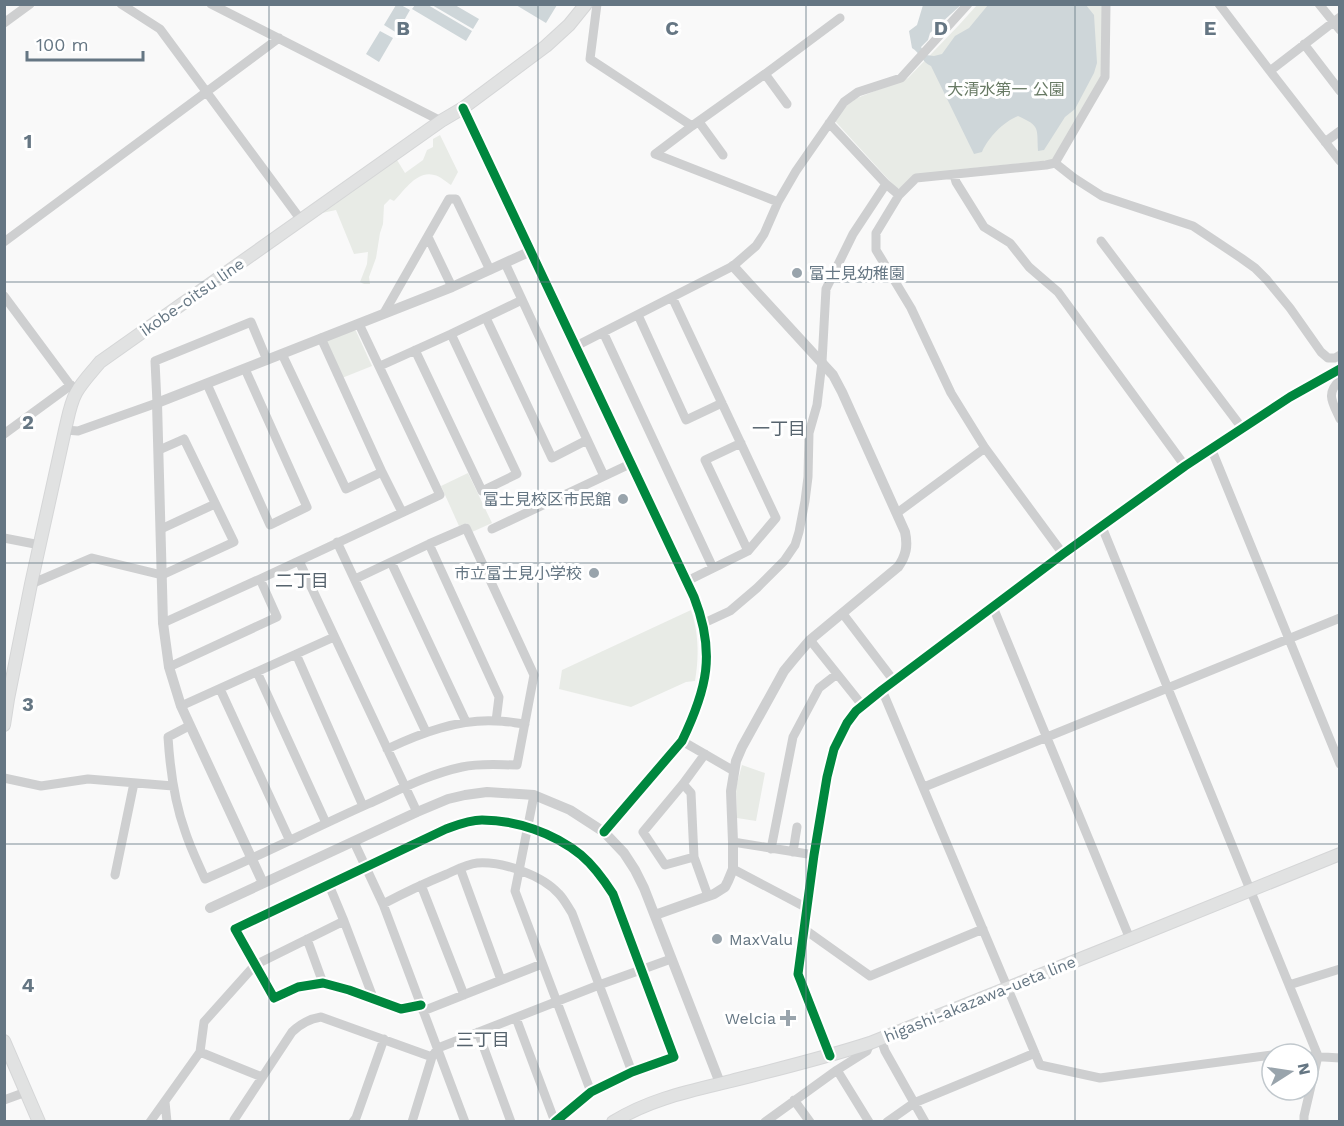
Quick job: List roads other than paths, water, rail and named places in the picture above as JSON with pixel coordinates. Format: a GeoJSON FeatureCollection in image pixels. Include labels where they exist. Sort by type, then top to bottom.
{"type":"FeatureCollection","features":[{"type":"Feature","properties":{"kind":"main road","name":"ikobe-oitsu line"},"geometry":{"type":"LineString","coordinates":[[4,725],[6,699],[71,407],[73,389],[100,362],[441,121],[463,108],[558,36],[586,4]]}},
{"type":"Feature","properties":{"kind":"main road","name":"higashi-akazawa-ueta line"},"geometry":{"type":"LineString","coordinates":[[613,1122],[627,1113],[658,1100],[830,1056],[875,1041],[1340,854]]}},
{"type":"Feature","properties":{"kind":"main road"},"geometry":{"type":"LineString","coordinates":[[4,1041],[39,1122]]}},
{"type":"Feature","properties":{"kind":"street"},"geometry":{"type":"LineString","coordinates":[[4,23],[30,4]]}},
{"type":"Feature","properties":{"kind":"street"},"geometry":{"type":"LineString","coordinates":[[121,4],[160,29],[302,220]]}},
{"type":"Feature","properties":{"kind":"street"},"geometry":{"type":"LineString","coordinates":[[211,4],[441,121]]}},
{"type":"Feature","properties":{"kind":"street"},"geometry":{"type":"LineString","coordinates":[[597,4],[590,59],[695,124],[723,155]]}},
{"type":"Feature","properties":{"kind":"street"},"geometry":{"type":"LineString","coordinates":[[576,346],[733,266],[756,246],[796,171],[844,102],[858,92],[900,78],[968,4]]}},
{"type":"Feature","properties":{"kind":"street"},"geometry":{"type":"LineString","coordinates":[[1063,554],[985,448],[951,393],[911,308],[876,250],[876,233],[899,195],[916,178],[1055,163],[1105,77],[1106,4]]}},
{"type":"Feature","properties":{"kind":"street"},"geometry":{"type":"LineString","coordinates":[[1219,4],[1340,161]]}},
{"type":"Feature","properties":{"kind":"street"},"geometry":{"type":"LineString","coordinates":[[1320,4],[1336,19],[1340,30]]}},
{"type":"Feature","properties":{"kind":"street"},"geometry":{"type":"LineString","coordinates":[[778,202],[655,154],[840,18]]}},
{"type":"Feature","properties":{"kind":"street"},"geometry":{"type":"LineString","coordinates":[[1270,71],[1336,19]]}},
{"type":"Feature","properties":{"kind":"street"},"geometry":{"type":"LineString","coordinates":[[4,242],[279,38]]}},
{"type":"Feature","properties":{"kind":"street"},"geometry":{"type":"LineString","coordinates":[[1304,44],[1340,91]]}},
{"type":"Feature","properties":{"kind":"street"},"geometry":{"type":"LineString","coordinates":[[765,74],[787,104]]}},
{"type":"Feature","properties":{"kind":"street"},"geometry":{"type":"LineString","coordinates":[[463,108],[687,581],[704,623],[707,652],[704,685],[691,725],[682,741],[604,832]]}},
{"type":"Feature","properties":{"kind":"street"},"geometry":{"type":"LineString","coordinates":[[829,123],[899,195]]}},
{"type":"Feature","properties":{"kind":"street"},"geometry":{"type":"LineString","coordinates":[[1325,142],[1340,131]]}},
{"type":"Feature","properties":{"kind":"street"},"geometry":{"type":"LineString","coordinates":[[1055,163],[1102,196],[1193,226],[1255,268],[1290,308],[1321,352],[1328,358],[1340,355]]}},
{"type":"Feature","properties":{"kind":"street"},"geometry":{"type":"LineString","coordinates":[[954,175],[984,227],[1010,243],[1029,267],[1058,292],[1185,466]]}},
{"type":"Feature","properties":{"kind":"street"},"geometry":{"type":"LineString","coordinates":[[704,623],[730,611],[757,588],[784,561],[795,545],[808,477],[809,433],[817,405],[826,289],[853,234],[886,184]]}},
{"type":"Feature","properties":{"kind":"street"},"geometry":{"type":"LineString","coordinates":[[384,313],[449,199],[456,199],[490,270]]}},
{"type":"Feature","properties":{"kind":"street"},"geometry":{"type":"LineString","coordinates":[[428,237],[452,287]]}},
{"type":"Feature","properties":{"kind":"street"},"geometry":{"type":"LineString","coordinates":[[1101,241],[1242,428]]}},
{"type":"Feature","properties":{"kind":"street"},"geometry":{"type":"LineString","coordinates":[[65,430],[78,431],[207,384],[452,287],[531,251]]}},
{"type":"Feature","properties":{"kind":"street"},"geometry":{"type":"LineString","coordinates":[[505,263],[604,476]]}},
{"type":"Feature","properties":{"kind":"street"},"geometry":{"type":"LineString","coordinates":[[655,915],[708,896],[724,887],[733,869],[731,791],[734,771],[742,747],[793,660],[810,640],[898,567],[904,560],[907,550],[905,532],[897,513],[833,375],[733,266]]}},
{"type":"Feature","properties":{"kind":"street"},"geometry":{"type":"LineString","coordinates":[[4,296],[73,389],[4,435]]}},
{"type":"Feature","properties":{"kind":"street"},"geometry":{"type":"LineString","coordinates":[[672,297],[776,518],[748,551],[687,581]]}},
{"type":"Feature","properties":{"kind":"street"},"geometry":{"type":"LineString","coordinates":[[380,366],[522,300]]}},
{"type":"Feature","properties":{"kind":"street"},"geometry":{"type":"LineString","coordinates":[[638,315],[686,420],[722,403]]}},
{"type":"Feature","properties":{"kind":"street"},"geometry":{"type":"LineString","coordinates":[[486,318],[552,458],[587,441]]}},
{"type":"Feature","properties":{"kind":"street"},"geometry":{"type":"LineString","coordinates":[[263,883],[189,726],[169,667],[163,623],[155,361],[251,322],[267,360]]}},
{"type":"Feature","properties":{"kind":"street"},"geometry":{"type":"LineString","coordinates":[[163,623],[440,495],[359,324]]}},
{"type":"Feature","properties":{"kind":"street"},"geometry":{"type":"LineString","coordinates":[[603,333],[713,568]]}},
{"type":"Feature","properties":{"kind":"street"},"geometry":{"type":"LineString","coordinates":[[415,350],[482,491],[517,474],[451,334]]}},
{"type":"Feature","properties":{"kind":"street"},"geometry":{"type":"LineString","coordinates":[[321,339],[402,512]]}},
{"type":"Feature","properties":{"kind":"street"},"geometry":{"type":"LineString","coordinates":[[282,354],[346,489],[382,472]]}},
{"type":"Feature","properties":{"kind":"street"},"geometry":{"type":"LineString","coordinates":[[207,384],[270,525],[307,507],[245,369]]}},
{"type":"Feature","properties":{"kind":"street"},"geometry":{"type":"LineString","coordinates":[[830,1056],[798,974],[826,777],[834,749],[847,723],[862,705],[1063,554],[1185,466],[1290,396],[1340,369]]}},
{"type":"Feature","properties":{"kind":"street"},"geometry":{"type":"LineString","coordinates":[[1340,380],[1332,390],[1330,398],[1340,419]]}},
{"type":"Feature","properties":{"kind":"street"},"geometry":{"type":"LineString","coordinates":[[31,584],[92,558],[162,575],[234,542],[184,439],[159,450]]}},
{"type":"Feature","properties":{"kind":"street"},"geometry":{"type":"LineString","coordinates":[[741,443],[705,460],[748,551]]}},
{"type":"Feature","properties":{"kind":"street"},"geometry":{"type":"LineString","coordinates":[[897,513],[985,448]]}},
{"type":"Feature","properties":{"kind":"street"},"geometry":{"type":"LineString","coordinates":[[1211,448],[1340,764]]}},
{"type":"Feature","properties":{"kind":"street"},"geometry":{"type":"LineString","coordinates":[[492,529],[630,464]]}},
{"type":"Feature","properties":{"kind":"street"},"geometry":{"type":"LineString","coordinates":[[161,529],[215,504]]}},
{"type":"Feature","properties":{"kind":"street"},"geometry":{"type":"LineString","coordinates":[[1102,527],[1289,985],[1308,1042]]}},
{"type":"Feature","properties":{"kind":"street"},"geometry":{"type":"LineString","coordinates":[[189,726],[168,737],[173,786],[185,831],[205,879],[252,860],[436,773],[488,764],[518,765],[534,675],[466,528],[355,579]]}},
{"type":"Feature","properties":{"kind":"street"},"geometry":{"type":"LineString","coordinates":[[4,538],[40,545]]}},
{"type":"Feature","properties":{"kind":"street"},"geometry":{"type":"LineString","coordinates":[[337,542],[426,732]]}},
{"type":"Feature","properties":{"kind":"street"},"geometry":{"type":"LineString","coordinates":[[429,544],[499,696],[496,721]]}},
{"type":"Feature","properties":{"kind":"street"},"geometry":{"type":"LineString","coordinates":[[299,561],[417,812]]}},
{"type":"Feature","properties":{"kind":"street"},"geometry":{"type":"LineString","coordinates":[[391,562],[466,722]]}},
{"type":"Feature","properties":{"kind":"street"},"geometry":{"type":"LineString","coordinates":[[169,667],[277,617],[260,579]]}},
{"type":"Feature","properties":{"kind":"street"},"geometry":{"type":"LineString","coordinates":[[993,607],[1130,939]]}},
{"type":"Feature","properties":{"kind":"street"},"geometry":{"type":"LineString","coordinates":[[843,614],[894,681]]}},
{"type":"Feature","properties":{"kind":"street"},"geometry":{"type":"LineString","coordinates":[[924,787],[1340,618]]}},
{"type":"Feature","properties":{"kind":"street"},"geometry":{"type":"LineString","coordinates":[[181,706],[334,637]]}},
{"type":"Feature","properties":{"kind":"street"},"geometry":{"type":"LineString","coordinates":[[810,640],[862,705]]}},
{"type":"Feature","properties":{"kind":"street"},"geometry":{"type":"LineString","coordinates":[[296,654],[363,806]]}},
{"type":"Feature","properties":{"kind":"street"},"geometry":{"type":"LineString","coordinates":[[257,672],[327,823]]}},
{"type":"Feature","properties":{"kind":"street"},"geometry":{"type":"LineString","coordinates":[[771,849],[793,737],[819,688],[837,674]]}},
{"type":"Feature","properties":{"kind":"street"},"geometry":{"type":"LineString","coordinates":[[220,689],[290,841]]}},
{"type":"Feature","properties":{"kind":"street"},"geometry":{"type":"LineString","coordinates":[[882,690],[1040,1065],[1100,1078],[1260,1057]]}},
{"type":"Feature","properties":{"kind":"street"},"geometry":{"type":"LineString","coordinates":[[387,749],[426,732],[466,722],[496,721],[525,724]]}},
{"type":"Feature","properties":{"kind":"street"},"geometry":{"type":"LineString","coordinates":[[682,741],[734,771]]}},
{"type":"Feature","properties":{"kind":"street"},"geometry":{"type":"LineString","coordinates":[[694,857],[665,865],[643,832],[705,754]]}},
{"type":"Feature","properties":{"kind":"street"},"geometry":{"type":"LineString","coordinates":[[4,778],[41,786],[88,779],[173,786]]}},
{"type":"Feature","properties":{"kind":"street"},"geometry":{"type":"LineString","coordinates":[[115,875],[134,783]]}},
{"type":"Feature","properties":{"kind":"street"},"geometry":{"type":"LineString","coordinates":[[683,784],[691,793],[694,857],[708,896]]}},
{"type":"Feature","properties":{"kind":"street"},"geometry":{"type":"LineString","coordinates":[[210,908],[431,805],[465,795],[487,792],[534,795],[570,810],[604,832],[624,853],[635,870],[655,915],[720,1083]]}},
{"type":"Feature","properties":{"kind":"street"},"geometry":{"type":"LineString","coordinates":[[534,795],[515,891],[591,1092]]}},
{"type":"Feature","properties":{"kind":"street"},"geometry":{"type":"LineString","coordinates":[[516,1018],[555,1122],[591,1092],[632,1072],[674,1057],[613,894],[581,855],[550,835],[528,827],[480,820],[460,824],[235,929],[273,998],[298,987],[323,983],[401,1009],[422,1008],[464,995],[542,964]]}},
{"type":"Feature","properties":{"kind":"street"},"geometry":{"type":"LineString","coordinates":[[793,852],[797,827]]}},
{"type":"Feature","properties":{"kind":"street"},"geometry":{"type":"LineString","coordinates":[[354,842],[383,904],[465,1122]]}},
{"type":"Feature","properties":{"kind":"street"},"geometry":{"type":"LineString","coordinates":[[734,842],[814,855]]}},
{"type":"Feature","properties":{"kind":"street"},"geometry":{"type":"LineString","coordinates":[[383,904],[421,885],[476,863],[519,870],[546,882],[559,894],[572,913],[632,1072]]}},
{"type":"Feature","properties":{"kind":"street"},"geometry":{"type":"LineString","coordinates":[[460,868],[501,980]]}},
{"type":"Feature","properties":{"kind":"street"},"geometry":{"type":"LineString","coordinates":[[733,869],[807,908]]}},
{"type":"Feature","properties":{"kind":"street"},"geometry":{"type":"LineString","coordinates":[[328,885],[374,1000]]}},
{"type":"Feature","properties":{"kind":"street"},"geometry":{"type":"LineString","coordinates":[[421,885],[464,995]]}},
{"type":"Feature","properties":{"kind":"street"},"geometry":{"type":"LineString","coordinates":[[150,1122],[200,1052],[204,1022],[255,965],[344,921]]}},
{"type":"Feature","properties":{"kind":"street"},"geometry":{"type":"LineString","coordinates":[[804,929],[870,976],[983,929]]}},
{"type":"Feature","properties":{"kind":"street"},"geometry":{"type":"LineString","coordinates":[[307,939],[323,983]]}},
{"type":"Feature","properties":{"kind":"street"},"geometry":{"type":"LineString","coordinates":[[412,1122],[432,1057],[438,1048],[671,959]]}},
{"type":"Feature","properties":{"kind":"street"},"geometry":{"type":"LineString","coordinates":[[1289,985],[1340,969]]}},
{"type":"Feature","properties":{"kind":"street"},"geometry":{"type":"LineString","coordinates":[[234,1120],[292,1032],[301,1023],[312,1019],[321,1017],[432,1057]]}},
{"type":"Feature","properties":{"kind":"street"},"geometry":{"type":"LineString","coordinates":[[478,1032],[511,1122]]}},
{"type":"Feature","properties":{"kind":"street"},"geometry":{"type":"LineString","coordinates":[[356,1120],[384,1040]]}},
{"type":"Feature","properties":{"kind":"street"},"geometry":{"type":"LineString","coordinates":[[765,1122],[867,1051],[875,1041],[885,1051],[925,1122]]}},
{"type":"Feature","properties":{"kind":"street"},"geometry":{"type":"LineString","coordinates":[[200,1052],[262,1077]]}},
{"type":"Feature","properties":{"kind":"street"},"geometry":{"type":"LineString","coordinates":[[888,1122],[914,1103],[1035,1053]]}},
{"type":"Feature","properties":{"kind":"street"},"geometry":{"type":"LineString","coordinates":[[1320,1057],[1340,1058]]}},
{"type":"Feature","properties":{"kind":"street"},"geometry":{"type":"LineString","coordinates":[[837,1070],[869,1122]]}},
{"type":"Feature","properties":{"kind":"street"},"geometry":{"type":"LineString","coordinates":[[4,1100],[26,1092]]}},
{"type":"Feature","properties":{"kind":"street"},"geometry":{"type":"LineString","coordinates":[[794,1100],[810,1122]]}},
{"type":"Feature","properties":{"kind":"street"},"geometry":{"type":"LineString","coordinates":[[165,1102],[167,1122]]}},
{"type":"Feature","properties":{"kind":"street"},"geometry":{"type":"LineString","coordinates":[[1304,1122],[1306,1102]]}},
{"type":"Feature","properties":{"kind":"place","name":"富士見幼稚園"},"geometry":{"type":"Point","coordinates":[797,273]}},
{"type":"Feature","properties":{"kind":"place","name":"富士見校区市民館"},"geometry":{"type":"Point","coordinates":[623,499]}},
{"type":"Feature","properties":{"kind":"place","name":"市立富士見小学校"},"geometry":{"type":"Point","coordinates":[594,573]}},
{"type":"Feature","properties":{"kind":"place","name":"MaxValu"},"geometry":{"type":"Point","coordinates":[717,939]}},
{"type":"Feature","properties":{"kind":"place","name":"Welcia"},"geometry":{"type":"Point","coordinates":[788,1018]}},
{"type":"Feature","properties":{"kind":"district","name":"一丁目"},"geometry":{"type":"Point","coordinates":[779,428]}},
{"type":"Feature","properties":{"kind":"district","name":"二丁目"},"geometry":{"type":"Point","coordinates":[302,580]}},
{"type":"Feature","properties":{"kind":"district","name":"三丁目"},"geometry":{"type":"Point","coordinates":[483,1039]}},
{"type":"Feature","properties":{"kind":"park label","name":"大清水第一 公園"},"geometry":{"type":"Point","coordinates":[1006,89]}}]}
